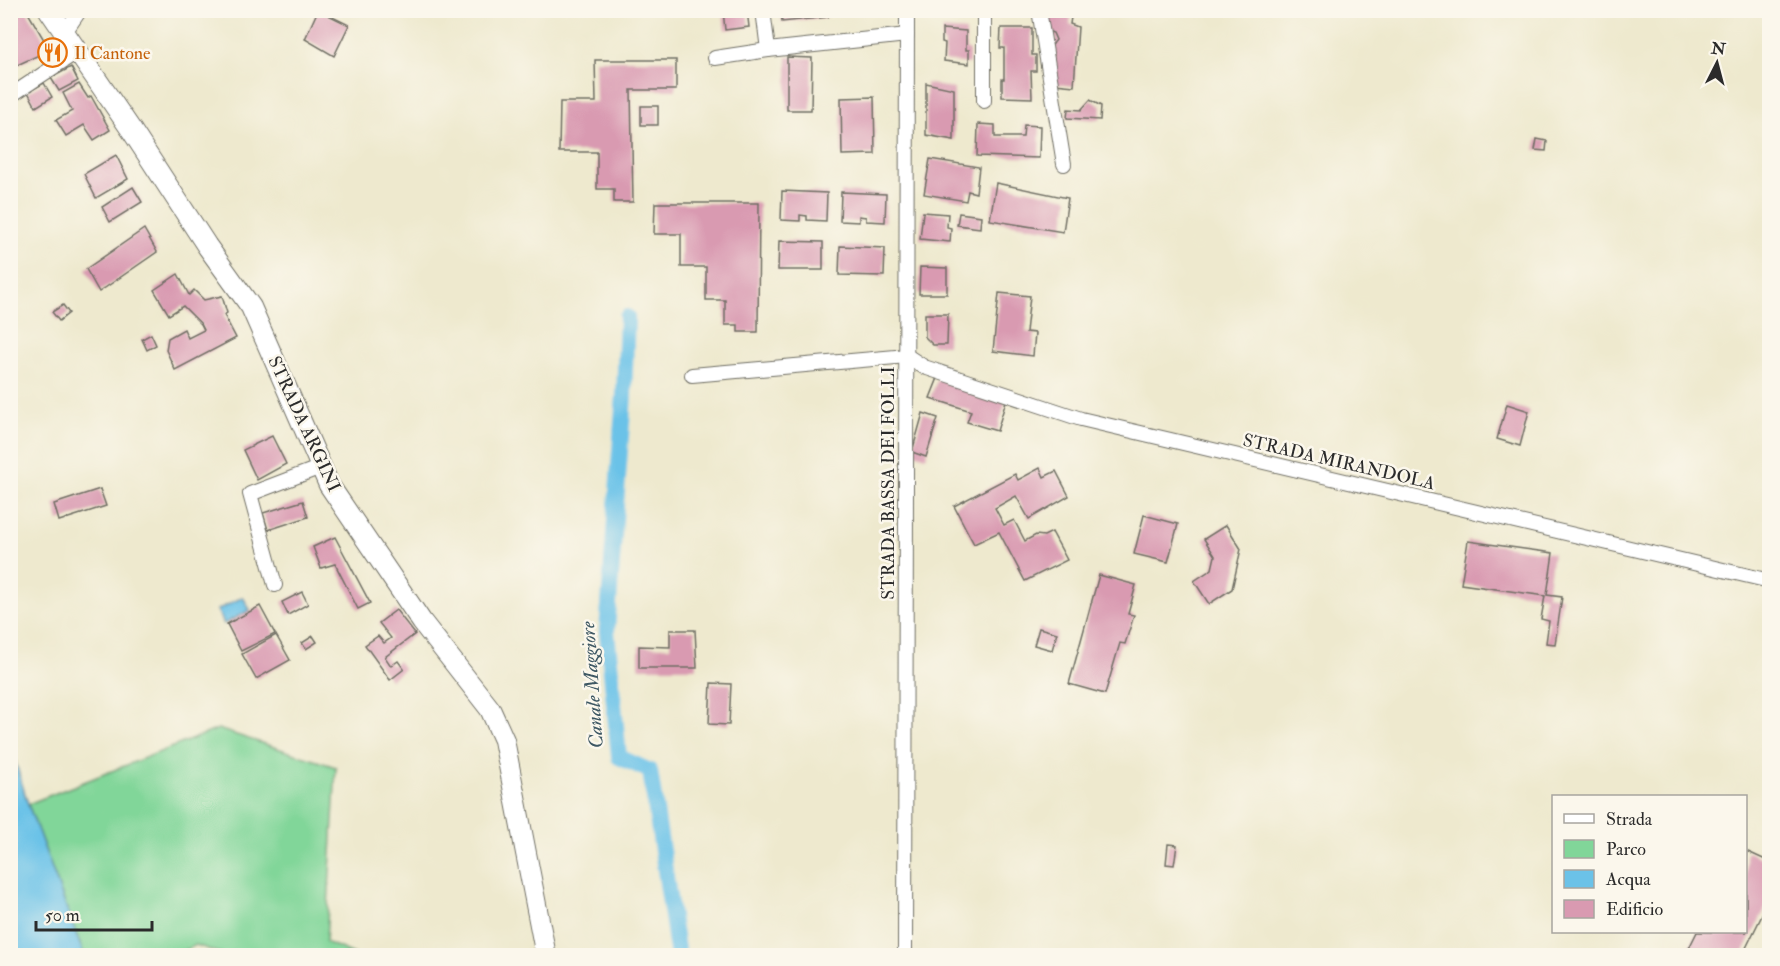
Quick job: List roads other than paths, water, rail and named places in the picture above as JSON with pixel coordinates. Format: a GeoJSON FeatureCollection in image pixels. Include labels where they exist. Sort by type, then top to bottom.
{"type":"FeatureCollection","features":[{"type":"Feature","properties":{"kind":"main road","name":"STRADA ARGINI"},"geometry":{"type":"LineString","coordinates":[[50,10],[207,246],[251,307],[329,485],[422,622],[490,709],[504,740],[546,956]]}},
{"type":"Feature","properties":{"kind":"street"},"geometry":{"type":"LineString","coordinates":[[65,32],[80,10]]}},
{"type":"Feature","properties":{"kind":"street"},"geometry":{"type":"LineString","coordinates":[[763,10],[768,50]]}},
{"type":"Feature","properties":{"kind":"street","name":"STRADA BASSA DEI FOLLI"},"geometry":{"type":"LineString","coordinates":[[905,956],[907,10]]}},
{"type":"Feature","properties":{"kind":"street"},"geometry":{"type":"LineString","coordinates":[[984,10],[984,101]]}},
{"type":"Feature","properties":{"kind":"street"},"geometry":{"type":"LineString","coordinates":[[1039,10],[1064,164]]}},
{"type":"Feature","properties":{"kind":"street"},"geometry":{"type":"LineString","coordinates":[[714,58],[907,35]]}},
{"type":"Feature","properties":{"kind":"street"},"geometry":{"type":"LineString","coordinates":[[10,96],[78,51]]}},
{"type":"Feature","properties":{"kind":"street"},"geometry":{"type":"LineString","coordinates":[[692,375],[907,356]]}},
{"type":"Feature","properties":{"kind":"street","name":"STRADA MIRANDOLA"},"geometry":{"type":"LineString","coordinates":[[907,356],[924,367],[1081,419],[1770,581]]}},
{"type":"Feature","properties":{"kind":"street"},"geometry":{"type":"LineString","coordinates":[[275,585],[250,494],[321,467]]}},
{"type":"Feature","properties":{"kind":"water"},"geometry":{"type":"Polygon","coordinates":[[[243,597],[250,610],[224,624],[217,610],[243,597]]]}},
{"type":"Feature","properties":{"kind":"water"},"geometry":{"type":"Polygon","coordinates":[[[10,744],[28,804],[84,955],[11,955],[10,744]]]}},
{"type":"Feature","properties":{"kind":"waterway","name":"Canale Maggiore"},"geometry":{"type":"LineString","coordinates":[[627,317],[624,395],[607,631],[619,757],[650,771],[678,956]]}},
{"type":"Feature","properties":{"kind":"place","name":"Il Cantone"},"geometry":{"type":"Point","coordinates":[53,53]}}]}
